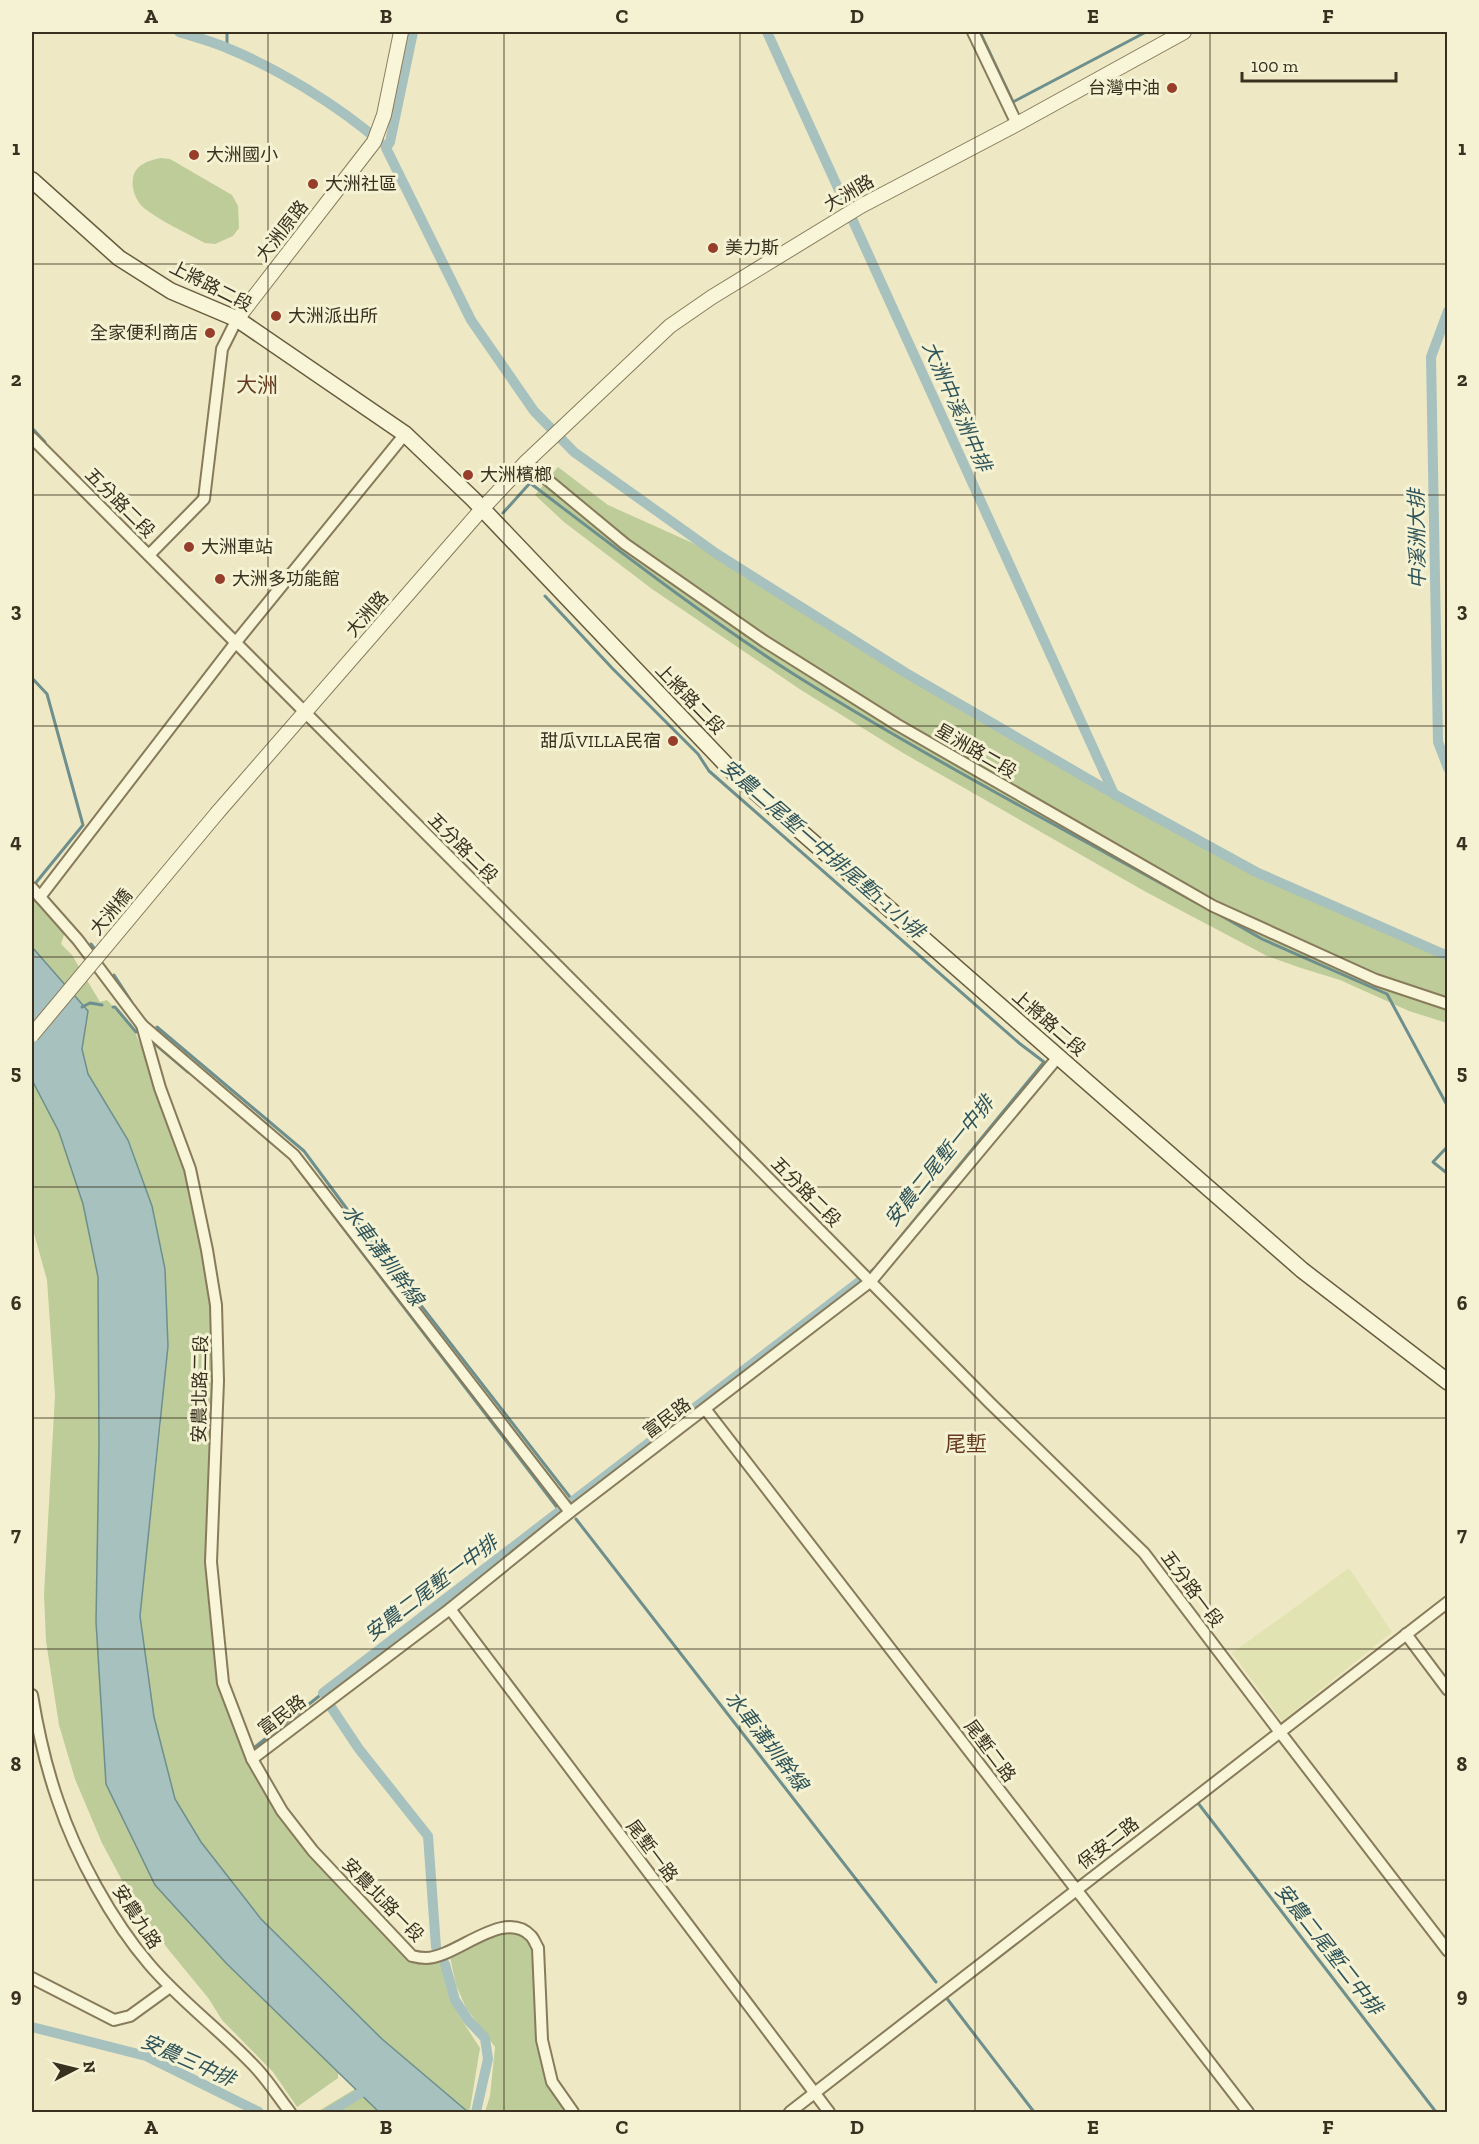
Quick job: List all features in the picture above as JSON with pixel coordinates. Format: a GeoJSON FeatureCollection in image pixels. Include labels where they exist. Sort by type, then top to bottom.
{"type":"FeatureCollection","features":[{"type":"Feature","properties":{"kind":"main road","name":"上將路二段"},"geometry":{"type":"LineString","coordinates":[[32,180],[119,258],[171,291],[237,319],[405,434],[482,509],[735,774],[1302,1269],[1448,1382]]}},
{"type":"Feature","properties":{"kind":"street","name":"大洲原路"},"geometry":{"type":"LineString","coordinates":[[237,319],[374,142],[382,122],[401,32]]}},
{"type":"Feature","properties":{"kind":"street"},"geometry":{"type":"LineString","coordinates":[[973,32],[1017,124]]}},
{"type":"Feature","properties":{"kind":"street","name":"大洲路"},"geometry":{"type":"LineString","coordinates":[[218,812],[482,509],[526,462],[670,326],[712,297],[861,206],[1184,32]]}},
{"type":"Feature","properties":{"kind":"street"},"geometry":{"type":"LineString","coordinates":[[149,555],[204,499],[222,349],[237,319]]}},
{"type":"Feature","properties":{"kind":"street"},"geometry":{"type":"LineString","coordinates":[[40,897],[236,642],[405,434]]}},
{"type":"Feature","properties":{"kind":"street","name":"五分路二段"},"geometry":{"type":"LineString","coordinates":[[32,438],[871,1281]]}},
{"type":"Feature","properties":{"kind":"street","name":"星洲路二段"},"geometry":{"type":"LineString","coordinates":[[526,462],[625,544],[764,641],[896,724],[1213,906],[1376,980],[1448,1004]]}},
{"type":"Feature","properties":{"kind":"street","name":"大洲橋"},"geometry":{"type":"LineString","coordinates":[[32,1035],[218,812]]}},
{"type":"Feature","properties":{"kind":"street"},"geometry":{"type":"LineString","coordinates":[[32,888],[78,940],[142,1025],[294,1155],[570,1512]]}},
{"type":"Feature","properties":{"kind":"street","name":"安農北路二段"},"geometry":{"type":"LineString","coordinates":[[142,1025],[160,1088],[190,1169],[216,1305],[218,1381],[211,1562],[223,1683],[252,1758]]}},
{"type":"Feature","properties":{"kind":"street","name":"富民路"},"geometry":{"type":"LineString","coordinates":[[252,1758],[450,1609],[570,1512],[706,1410],[871,1281],[1058,1057]]}},
{"type":"Feature","properties":{"kind":"street","name":"五分路一段"},"geometry":{"type":"LineString","coordinates":[[871,1281],[990,1403],[1144,1553],[1448,1951]]}},
{"type":"Feature","properties":{"kind":"street","name":"尾塹二路"},"geometry":{"type":"LineString","coordinates":[[706,1410],[1248,2112]]}},
{"type":"Feature","properties":{"kind":"street","name":"保安二路"},"geometry":{"type":"LineString","coordinates":[[790,2112],[1448,1602]]}},
{"type":"Feature","properties":{"kind":"street","name":"尾塹一路"},"geometry":{"type":"LineString","coordinates":[[450,1609],[829,2112]]}},
{"type":"Feature","properties":{"kind":"street"},"geometry":{"type":"LineString","coordinates":[[1406,1634],[1448,1690]]}},
{"type":"Feature","properties":{"kind":"street","name":"安農九路"},"geometry":{"type":"LineString","coordinates":[[32,1695],[41,1742],[58,1802],[83,1861],[115,1916],[148,1963],[170,1987],[258,2069],[289,2110]]}},
{"type":"Feature","properties":{"kind":"street","name":"安農北路一段"},"geometry":{"type":"LineString","coordinates":[[252,1758],[282,1811],[314,1851],[412,1956],[427,1958],[445,1953],[489,1931],[514,1927],[531,1935],[538,1948],[542,2040],[549,2071],[552,2082],[573,2112]]}},
{"type":"Feature","properties":{"kind":"street"},"geometry":{"type":"LineString","coordinates":[[32,1978],[114,2020],[130,2016],[170,1987]]}},
{"type":"Feature","properties":{"kind":"green space"},"geometry":{"type":"Polygon","coordinates":[[[161,158],[170,159],[232,195],[238,206],[239,228],[233,236],[215,244],[205,243],[158,218],[141,205],[133,190],[134,173],[143,164],[161,158]]]}},
{"type":"Feature","properties":{"kind":"green space"},"geometry":{"type":"Polygon","coordinates":[[[558,467],[608,505],[717,554],[906,673],[1114,794],[1256,872],[1447,956],[1447,1023],[1409,1011],[1340,980],[1267,956],[1146,892],[903,753],[801,690],[652,589],[564,522],[535,495],[558,467]]]}},
{"type":"Feature","properties":{"kind":"green space"},"geometry":{"type":"Polygon","coordinates":[[[32,898],[65,932],[61,944],[72,955],[100,1002],[107,1000],[133,1028],[160,1088],[190,1169],[216,1305],[211,1562],[223,1683],[252,1759],[282,1811],[412,1956],[439,1955],[446,1986],[458,2014],[480,2048],[470,2109],[467,2112],[382,2039],[261,1919],[201,1842],[175,1799],[154,1717],[140,1616],[161,1423],[128,1140],[88,1074],[82,1049],[88,1011],[32,947],[32,898]]]}},
{"type":"Feature","properties":{"kind":"green space"},"geometry":{"type":"Polygon","coordinates":[[[32,1080],[59,1132],[83,1204],[98,1277],[99,1447],[96,1622],[155,1885],[226,1963],[338,2073],[338,2078],[297,2107],[273,2072],[222,2020],[209,1999],[168,1949],[132,1899],[102,1843],[75,1779],[59,1725],[46,1641],[44,1594],[55,1395],[47,1280],[32,1226],[32,1080]]]}},
{"type":"Feature","properties":{"kind":"green space"},"geometry":{"type":"Polygon","coordinates":[[[1349,1568],[1392,1632],[1282,1721],[1232,1653],[1349,1568]]]}},
{"type":"Feature","properties":{"kind":"green space"},"geometry":{"type":"Polygon","coordinates":[[[514,1927],[531,1935],[552,2082],[573,2112],[485,2112],[490,2096],[495,2047],[466,2008],[456,1985],[449,1952],[514,1927]]]}},
{"type":"Feature","properties":{"kind":"green space"},"geometry":{"type":"Polygon","coordinates":[[[355,2089],[379,2112],[317,2112],[355,2089]]]}},
{"type":"Feature","properties":{"kind":"water"},"geometry":{"type":"Polygon","coordinates":[[[32,947],[88,1011],[82,1049],[88,1074],[128,1140],[152,1206],[165,1269],[168,1346],[140,1616],[154,1717],[175,1799],[201,1842],[261,1919],[382,2039],[468,2112],[379,2112],[226,1963],[155,1885],[106,1784],[96,1622],[99,1447],[98,1277],[83,1204],[59,1132],[32,1080],[32,947]]]}},
{"type":"Feature","properties":{"kind":"waterway"},"geometry":{"type":"LineString","coordinates":[[179,32],[227,48],[287,77],[346,115],[380,142]]}},
{"type":"Feature","properties":{"kind":"waterway"},"geometry":{"type":"LineString","coordinates":[[227,32],[227,48]]}},
{"type":"Feature","properties":{"kind":"waterway"},"geometry":{"type":"LineString","coordinates":[[413,32],[390,142],[386,148],[471,320],[534,411],[574,452],[717,554],[906,673],[1114,794],[1256,872],[1448,956]]}},
{"type":"Feature","properties":{"kind":"waterway","name":"大洲中溪洲中排"},"geometry":{"type":"LineString","coordinates":[[767,32],[1114,794]]}},
{"type":"Feature","properties":{"kind":"waterway"},"geometry":{"type":"LineString","coordinates":[[980,32],[1013,102],[1146,32]]}},
{"type":"Feature","properties":{"kind":"waterway","name":"中溪洲大排"},"geometry":{"type":"LineString","coordinates":[[1448,311],[1431,357],[1438,742],[1448,768]]}},
{"type":"Feature","properties":{"kind":"waterway"},"geometry":{"type":"LineString","coordinates":[[32,428],[45,442]]}},
{"type":"Feature","properties":{"kind":"waterway"},"geometry":{"type":"LineString","coordinates":[[503,513],[530,483],[694,606],[795,675],[945,764],[1199,904]]}},
{"type":"Feature","properties":{"kind":"waterway","name":"安農二尾塹一中排尾塹1-1小排"},"geometry":{"type":"LineString","coordinates":[[545,596],[612,668],[698,754],[709,771],[1019,1043],[1044,1062],[875,1268],[859,1282]]}},
{"type":"Feature","properties":{"kind":"waterway"},"geometry":{"type":"LineString","coordinates":[[32,678],[47,694],[83,825],[34,885]]}},
{"type":"Feature","properties":{"kind":"waterway"},"geometry":{"type":"LineString","coordinates":[[1213,911],[1262,939],[1387,994],[1448,1107]]}},
{"type":"Feature","properties":{"kind":"waterway"},"geometry":{"type":"LineString","coordinates":[[91,944],[97,952]]}},
{"type":"Feature","properties":{"kind":"waterway"},"geometry":{"type":"LineString","coordinates":[[114,975],[131,1001]]}},
{"type":"Feature","properties":{"kind":"waterway","name":"水車溝圳幹線"},"geometry":{"type":"LineString","coordinates":[[82,1007],[90,1003],[102,1005]]}},
{"type":"Feature","properties":{"kind":"waterway","name":"水車溝圳幹線"},"geometry":{"type":"LineString","coordinates":[[113,1007],[136,1032]]}},
{"type":"Feature","properties":{"kind":"waterway"},"geometry":{"type":"LineString","coordinates":[[157,1027],[304,1151],[367,1236],[573,1501]]}},
{"type":"Feature","properties":{"kind":"waterway","name":"水車溝圳幹線"},"geometry":{"type":"LineString","coordinates":[[155,1044],[188,1072]]}},
{"type":"Feature","properties":{"kind":"waterway"},"geometry":{"type":"LineString","coordinates":[[1448,1146],[1433,1162],[1448,1174]]}},
{"type":"Feature","properties":{"kind":"waterway","name":"水車溝圳幹線"},"geometry":{"type":"LineString","coordinates":[[295,1165],[559,1510]]}},
{"type":"Feature","properties":{"kind":"waterway"},"geometry":{"type":"LineString","coordinates":[[573,1501],[859,1282]]}},
{"type":"Feature","properties":{"kind":"waterway","name":"安農二尾塹一中排"},"geometry":{"type":"LineString","coordinates":[[323,1693],[560,1511]]}},
{"type":"Feature","properties":{"kind":"waterway","name":"水車溝圳幹線"},"geometry":{"type":"LineString","coordinates":[[576,1519],[936,1982]]}},
{"type":"Feature","properties":{"kind":"waterway"},"geometry":{"type":"LineString","coordinates":[[255,1747],[323,1693]]}},
{"type":"Feature","properties":{"kind":"waterway","name":"安農二尾塹一中排"},"geometry":{"type":"LineString","coordinates":[[331,1707],[359,1749],[428,1836],[436,1947]]}},
{"type":"Feature","properties":{"kind":"waterway","name":"安農二尾塹二中排"},"geometry":{"type":"LineString","coordinates":[[1198,1803],[1436,2112]]}},
{"type":"Feature","properties":{"kind":"waterway","name":"安農二尾塹一中排"},"geometry":{"type":"LineString","coordinates":[[445,1964],[455,2000],[468,2020],[485,2038],[488,2059],[476,2112]]}},
{"type":"Feature","properties":{"kind":"waterway"},"geometry":{"type":"LineString","coordinates":[[945,1996],[1034,2112]]}},
{"type":"Feature","properties":{"kind":"waterway","name":"安農三中排"},"geometry":{"type":"LineString","coordinates":[[32,2027],[146,2056],[259,2112]]}},
{"type":"Feature","properties":{"kind":"waterway","name":"安農三中排"},"geometry":{"type":"LineString","coordinates":[[329,2112],[372,2086]]}},
{"type":"Feature","properties":{"kind":"place","name":"台灣中油"},"geometry":{"type":"Point","coordinates":[1172,88]}},
{"type":"Feature","properties":{"kind":"place","name":"大洲國小"},"geometry":{"type":"Point","coordinates":[194,155]}},
{"type":"Feature","properties":{"kind":"place","name":"大洲社區"},"geometry":{"type":"Point","coordinates":[313,184]}},
{"type":"Feature","properties":{"kind":"place","name":"美力斯"},"geometry":{"type":"Point","coordinates":[713,248]}},
{"type":"Feature","properties":{"kind":"place","name":"大洲派出所"},"geometry":{"type":"Point","coordinates":[276,316]}},
{"type":"Feature","properties":{"kind":"place","name":"全家便利商店"},"geometry":{"type":"Point","coordinates":[210,333]}},
{"type":"Feature","properties":{"kind":"place","name":"大洲檳榔"},"geometry":{"type":"Point","coordinates":[468,475]}},
{"type":"Feature","properties":{"kind":"place","name":"大洲車站"},"geometry":{"type":"Point","coordinates":[189,547]}},
{"type":"Feature","properties":{"kind":"place","name":"大洲多功能館"},"geometry":{"type":"Point","coordinates":[220,579]}},
{"type":"Feature","properties":{"kind":"place","name":"甜瓜VILLA民宿"},"geometry":{"type":"Point","coordinates":[673,741]}},
{"type":"Feature","properties":{"kind":"district","name":"大洲"},"geometry":{"type":"Point","coordinates":[257,384]}},
{"type":"Feature","properties":{"kind":"district","name":"尾塹"},"geometry":{"type":"Point","coordinates":[966,1443]}}]}
